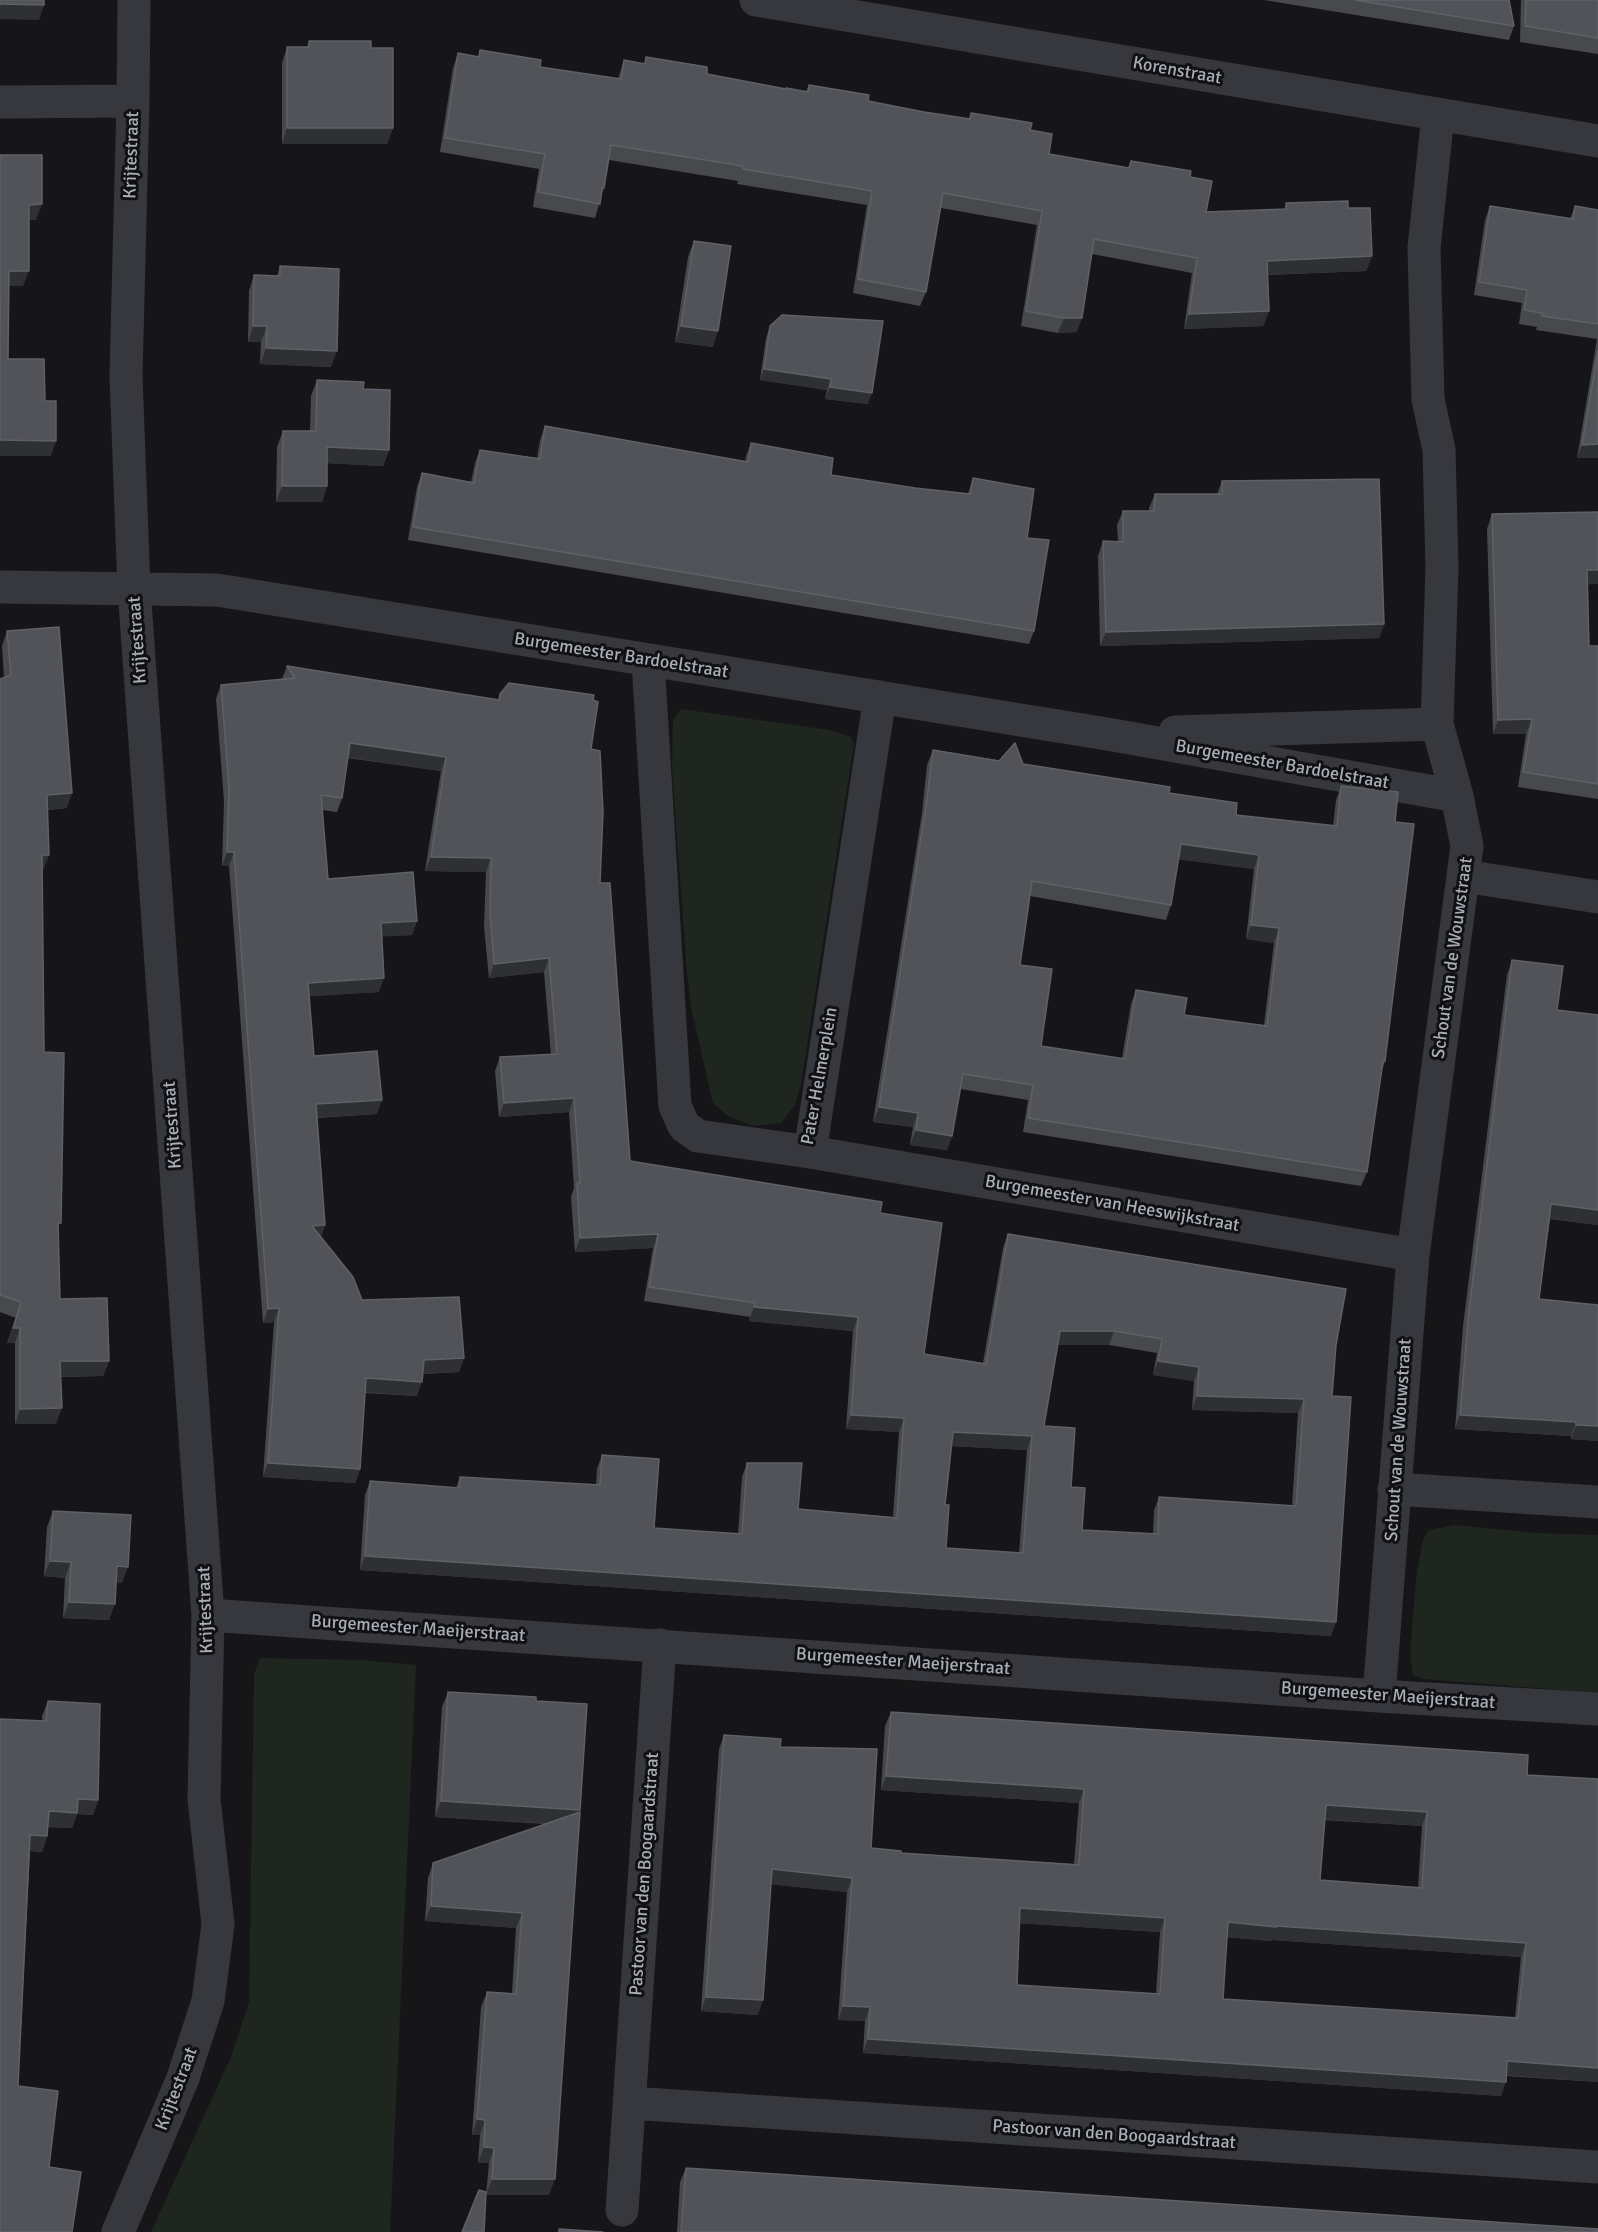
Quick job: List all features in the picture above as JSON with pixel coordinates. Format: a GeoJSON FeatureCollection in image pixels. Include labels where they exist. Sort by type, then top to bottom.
{"type":"FeatureCollection","features":[{"type":"Feature","properties":{"kind":"street","name":"Krijtestraat"},"geometry":{"type":"LineString","coordinates":[[118,2232],[183,2078],[208,2001],[218,1924],[204,1799],[208,1615],[134,589],[126,376],[134,0]]}},
{"type":"Feature","properties":{"kind":"street","name":"Korenstraat"},"geometry":{"type":"LineString","coordinates":[[756,0],[1598,141]]}},
{"type":"Feature","properties":{"kind":"street"},"geometry":{"type":"LineString","coordinates":[[0,102],[133,101]]}},
{"type":"Feature","properties":{"kind":"street","name":"Schout van de Wouwstraat"},"geometry":{"type":"LineString","coordinates":[[1379,1696],[1413,1255],[1467,846],[1457,796],[1437,724],[1442,568],[1439,450],[1428,399],[1424,248],[1438,115]]}},
{"type":"Feature","properties":{"kind":"street","name":"Burgemeester Bardoelstraat"},"geometry":{"type":"LineString","coordinates":[[0,587],[217,590],[1107,734],[1457,796]]}},
{"type":"Feature","properties":{"kind":"street","name":"Pater Helmerplein"},"geometry":{"type":"LineString","coordinates":[[648,661],[675,1106],[684,1126],[698,1136],[810,1152],[880,697]]}},
{"type":"Feature","properties":{"kind":"street","name":"Burgemeester Bardoelstraat"},"geometry":{"type":"LineString","coordinates":[[1107,734],[1437,724]]}},
{"type":"Feature","properties":{"kind":"street"},"geometry":{"type":"LineString","coordinates":[[1464,876],[1598,897]]}},
{"type":"Feature","properties":{"kind":"street","name":"Burgemeester van Heeswijkstraat"},"geometry":{"type":"LineString","coordinates":[[810,1152],[1413,1255]]}},
{"type":"Feature","properties":{"kind":"street"},"geometry":{"type":"LineString","coordinates":[[1395,1489],[1598,1502]]}},
{"type":"Feature","properties":{"kind":"street","name":"Burgemeester Maeijerstraat"},"geometry":{"type":"LineString","coordinates":[[208,1615],[1379,1696],[1598,1709]]}},
{"type":"Feature","properties":{"kind":"street","name":"Pastoor van den Boogaardstraat"},"geometry":{"type":"LineString","coordinates":[[622,2210],[660,1645]]}},
{"type":"Feature","properties":{"kind":"street","name":"Pastoor van den Boogaardstraat"},"geometry":{"type":"LineString","coordinates":[[630,2103],[1598,2167]]}},
{"type":"Feature","properties":{"kind":"shaded area"},"geometry":{"type":"Polygon","coordinates":[[[681,709],[829,730],[851,737],[854,744],[801,1084],[795,1105],[781,1123],[754,1126],[728,1116],[713,1103],[692,1012],[687,974],[672,768],[673,719],[681,709]]]}},
{"type":"Feature","properties":{"kind":"shaded area"},"geometry":{"type":"Polygon","coordinates":[[[1455,1525],[1536,1533],[1598,1535],[1598,1693],[1424,1679],[1413,1675],[1410,1652],[1417,1570],[1423,1540],[1429,1530],[1455,1525]]]}},
{"type":"Feature","properties":{"kind":"shaded area"},"geometry":{"type":"Polygon","coordinates":[[[260,1658],[361,1660],[416,1665],[390,2232],[151,2232],[231,2057],[249,2002],[254,1675],[260,1658]]]}},
{"type":"Feature","properties":{"kind":"building"},"geometry":{"type":"Polygon","coordinates":[[[0,0],[44,0],[44,5],[0,4],[0,0]]]}},
{"type":"Feature","properties":{"kind":"building"},"geometry":{"type":"Polygon","coordinates":[[[1355,0],[1509,0],[1514,26],[1355,0]]]}},
{"type":"Feature","properties":{"kind":"building"},"geometry":{"type":"Polygon","coordinates":[[[1526,0],[1598,0],[1598,38],[1525,26],[1526,0]]]}},
{"type":"Feature","properties":{"kind":"building"},"geometry":{"type":"Polygon","coordinates":[[[309,41],[371,41],[371,48],[393,48],[393,128],[287,128],[287,47],[309,47],[309,41]]]}},
{"type":"Feature","properties":{"kind":"building"},"geometry":{"type":"Polygon","coordinates":[[[480,50],[541,60],[540,67],[621,79],[624,60],[645,64],[646,57],[707,67],[707,74],[786,89],[808,92],[809,85],[869,95],[868,101],[924,112],[970,119],[971,113],[1032,123],[1030,130],[1052,134],[1049,154],[1129,168],[1131,161],[1191,171],[1190,177],[1212,181],[1206,212],[1287,209],[1286,203],[1348,201],[1348,208],[1370,208],[1372,256],[1267,261],[1269,311],[1189,314],[1197,258],[1094,239],[1082,318],[1064,318],[1026,311],[1042,211],[943,193],[926,292],[858,279],[872,191],[743,169],[743,166],[611,145],[600,204],[538,192],[545,154],[445,138],[458,53],[479,57],[480,50]]]}},
{"type":"Feature","properties":{"kind":"building"},"geometry":{"type":"Polygon","coordinates":[[[0,155],[42,155],[42,204],[29,205],[29,271],[9,271],[8,359],[44,359],[45,401],[56,401],[56,441],[0,440],[0,155]]]}},
{"type":"Feature","properties":{"kind":"building"},"geometry":{"type":"Polygon","coordinates":[[[1490,206],[1573,219],[1575,206],[1598,210],[1598,324],[1542,316],[1542,313],[1524,310],[1527,290],[1479,282],[1490,206]]]}},
{"type":"Feature","properties":{"kind":"building"},"geometry":{"type":"Polygon","coordinates":[[[694,241],[731,246],[718,331],[681,326],[694,241]]]}},
{"type":"Feature","properties":{"kind":"building"},"geometry":{"type":"Polygon","coordinates":[[[280,266],[339,269],[337,351],[266,348],[267,326],[253,326],[254,275],[280,276],[280,266]]]}},
{"type":"Feature","properties":{"kind":"building"},"geometry":{"type":"Polygon","coordinates":[[[782,315],[883,321],[872,393],[830,387],[831,379],[764,369],[770,326],[782,315]]]}},
{"type":"Feature","properties":{"kind":"building"},"geometry":{"type":"Polygon","coordinates":[[[1598,351],[1598,444],[1582,445],[1598,351]]]}},
{"type":"Feature","properties":{"kind":"building"},"geometry":{"type":"Polygon","coordinates":[[[317,380],[364,382],[363,389],[390,390],[389,450],[327,447],[327,486],[282,486],[283,431],[316,431],[317,380]]]}},
{"type":"Feature","properties":{"kind":"building"},"geometry":{"type":"Polygon","coordinates":[[[545,426],[748,462],[751,443],[833,458],[831,475],[915,488],[970,494],[973,478],[1034,489],[1027,538],[1049,540],[1034,631],[413,527],[422,473],[474,483],[480,450],[540,459],[545,426]]]}},
{"type":"Feature","properties":{"kind":"building"},"geometry":{"type":"Polygon","coordinates":[[[1379,479],[1384,624],[1106,632],[1103,541],[1123,542],[1123,511],[1154,511],[1155,494],[1222,494],[1222,481],[1379,479]]]}},
{"type":"Feature","properties":{"kind":"building"},"geometry":{"type":"Polygon","coordinates":[[[1598,512],[1598,570],[1587,570],[1589,646],[1598,646],[1598,784],[1523,772],[1532,719],[1498,720],[1492,514],[1598,512]]]}},
{"type":"Feature","properties":{"kind":"building"},"geometry":{"type":"Polygon","coordinates":[[[59,627],[72,793],[47,795],[49,855],[42,855],[44,1052],[64,1053],[61,1223],[58,1223],[60,1299],[107,1298],[109,1361],[60,1361],[62,1408],[20,1409],[20,1328],[13,1328],[21,1302],[0,1295],[0,679],[11,675],[7,631],[59,627]]]}},
{"type":"Feature","properties":{"kind":"building"},"geometry":{"type":"Polygon","coordinates":[[[287,666],[499,700],[500,694],[509,683],[594,695],[593,700],[598,702],[591,749],[600,751],[603,812],[600,883],[610,883],[630,1161],[882,1202],[880,1213],[942,1223],[924,1354],[986,1364],[1008,1234],[1346,1289],[1336,1345],[1332,1396],[1351,1397],[1336,1622],[365,1556],[370,1481],[459,1488],[460,1477],[600,1485],[602,1455],[659,1459],[654,1528],[742,1534],[747,1463],[802,1463],[798,1509],[897,1518],[904,1418],[851,1415],[858,1317],[754,1307],[755,1303],[649,1287],[658,1234],[580,1238],[577,1183],[580,1183],[574,1098],[504,1103],[500,1057],[557,1054],[549,958],[494,964],[490,912],[491,858],[431,857],[446,757],[350,743],[342,798],[321,795],[328,879],[413,872],[417,921],[381,923],[384,978],[308,983],[314,1056],[377,1051],[382,1100],[316,1104],[325,1225],[312,1226],[353,1277],[362,1300],[459,1297],[464,1358],[424,1360],[422,1382],[366,1378],[360,1469],[268,1463],[279,1308],[268,1309],[234,852],[227,852],[229,787],[221,685],[295,678],[287,666]],[[1060,1331],[1044,1426],[1075,1428],[1071,1487],[1085,1488],[1082,1530],[1158,1534],[1159,1497],[1296,1506],[1304,1399],[1197,1396],[1199,1367],[1158,1361],[1162,1339],[1114,1331],[1060,1331]],[[953,1432],[945,1505],[949,1505],[946,1548],[1023,1553],[1032,1436],[953,1432]]]}},
{"type":"Feature","properties":{"kind":"building"},"geometry":{"type":"Polygon","coordinates":[[[1015,743],[1023,764],[1170,787],[1169,793],[1237,803],[1236,815],[1337,826],[1341,786],[1398,792],[1395,822],[1414,824],[1385,1061],[1383,1061],[1367,1172],[1028,1118],[1033,1085],[963,1074],[952,1136],[916,1130],[918,1113],[879,1107],[933,750],[999,761],[1015,743]],[[1181,844],[1171,905],[1032,881],[1020,965],[1052,969],[1041,1046],[1125,1059],[1136,990],[1187,998],[1184,1015],[1267,1026],[1279,928],[1251,925],[1259,855],[1181,844]]]}},
{"type":"Feature","properties":{"kind":"building"},"geometry":{"type":"Polygon","coordinates":[[[1512,960],[1563,966],[1557,1010],[1598,1015],[1598,1210],[1551,1204],[1539,1299],[1598,1305],[1598,1426],[1576,1425],[1576,1422],[1460,1415],[1469,1311],[1512,960]]]}},
{"type":"Feature","properties":{"kind":"building"},"geometry":{"type":"Polygon","coordinates":[[[53,1511],[131,1515],[128,1567],[117,1566],[115,1604],[69,1602],[71,1562],[50,1561],[53,1511]]]}},
{"type":"Feature","properties":{"kind":"building"},"geometry":{"type":"Polygon","coordinates":[[[448,1692],[536,1697],[536,1701],[587,1704],[580,1810],[441,1801],[448,1692]]]}},
{"type":"Feature","properties":{"kind":"building"},"geometry":{"type":"Polygon","coordinates":[[[48,1701],[100,1704],[98,1800],[78,1799],[77,1813],[49,1811],[47,1836],[30,1835],[18,2086],[58,2091],[49,2167],[81,2172],[72,2232],[0,2232],[0,1719],[46,1721],[48,1701]]]}},
{"type":"Feature","properties":{"kind":"building"},"geometry":{"type":"Polygon","coordinates":[[[891,1712],[1528,1755],[1527,1775],[1598,1779],[1598,2068],[1507,2061],[1506,2082],[868,2039],[870,2007],[843,2006],[852,1878],[772,1869],[763,2000],[706,1997],[724,1735],[781,1739],[780,1747],[877,1749],[871,1848],[901,1851],[901,1853],[1079,1865],[1084,1789],[886,1776],[891,1712]],[[1326,1805],[1320,1880],[1422,1888],[1427,1812],[1326,1805]],[[1020,1908],[1017,1985],[1160,1994],[1165,1918],[1020,1908]],[[1228,1922],[1223,1999],[1518,2018],[1526,1943],[1228,1922]]]}},
{"type":"Feature","properties":{"kind":"building"},"geometry":{"type":"Polygon","coordinates":[[[580,1812],[555,2179],[492,2179],[494,2148],[484,2147],[485,2120],[477,2119],[487,1992],[516,1994],[522,1913],[431,1906],[433,1863],[580,1812]]]}},
{"type":"Feature","properties":{"kind":"building"},"geometry":{"type":"Polygon","coordinates":[[[686,2168],[1598,2229],[1598,2232],[681,2232],[686,2168]]]}},
{"type":"Feature","properties":{"kind":"building"},"geometry":{"type":"Polygon","coordinates":[[[479,2190],[486,2192],[484,2232],[462,2232],[479,2190]]]}},
{"type":"Feature","properties":{"kind":"building"},"geometry":{"type":"Polygon","coordinates":[[[559,2229],[603,2232],[559,2232],[559,2229]]]}}]}
